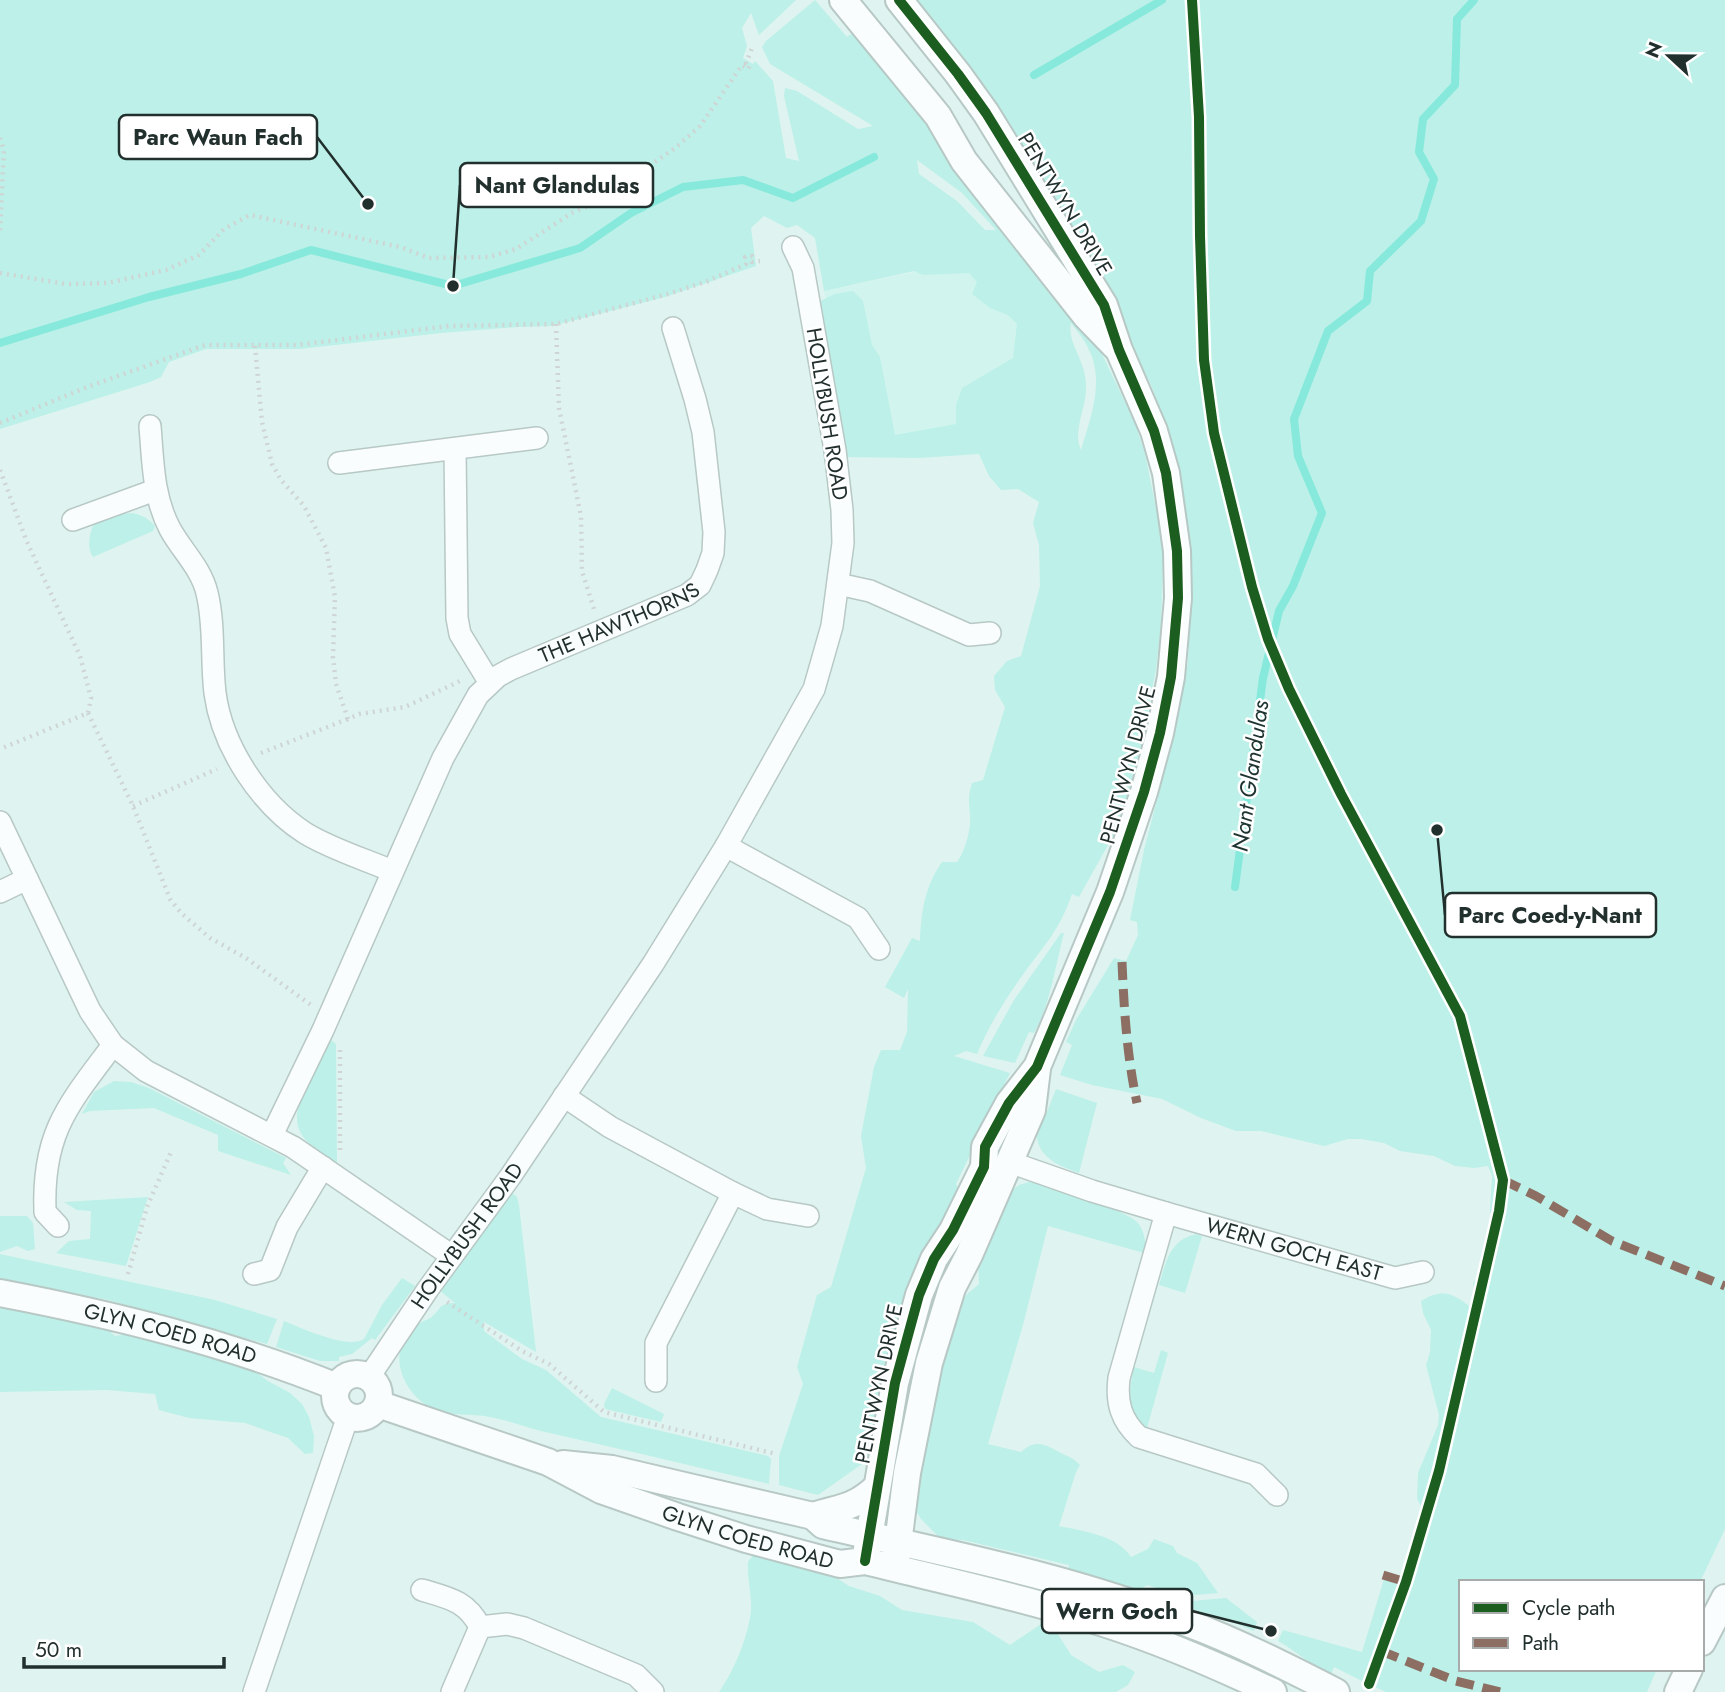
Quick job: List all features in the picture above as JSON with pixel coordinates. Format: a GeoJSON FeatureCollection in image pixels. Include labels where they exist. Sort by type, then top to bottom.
{"type":"FeatureCollection","features":[{"type":"Feature","properties":{"kind":"street","name":"PENTWYN DRIVE"},"geometry":{"type":"LineString","coordinates":[[843,0],[938,116],[964,161],[1086,316],[1119,350]]}},
{"type":"Feature","properties":{"kind":"street","name":"PENTWYN DRIVE"},"geometry":{"type":"LineString","coordinates":[[867,1549],[895,1383],[919,1296],[934,1259],[1031,1110],[1037,1067],[1097,926],[1126,849],[1160,733],[1171,677],[1178,598],[1177,551],[1166,473],[1154,431],[1119,350],[1104,305],[1001,136],[958,74],[899,0]]}},
{"type":"Feature","properties":{"kind":"street","name":"HOLLYBUSH ROAD"},"geometry":{"type":"LineString","coordinates":[[369,1377],[428,1289],[510,1177],[653,964],[726,846],[814,688],[832,626],[843,543],[842,510],[835,450],[803,268],[793,247]]}},
{"type":"Feature","properties":{"kind":"street","name":"THE HAWTHORNS"},"geometry":{"type":"LineString","coordinates":[[272,1135],[323,1030],[443,758],[478,695],[485,676],[511,669],[687,595],[700,585],[713,552],[714,532],[703,432],[673,328]]}},
{"type":"Feature","properties":{"kind":"street"},"geometry":{"type":"LineString","coordinates":[[150,426],[155,490],[171,531],[197,569],[206,591],[211,615],[216,696],[222,721],[240,762],[266,798],[306,833],[392,871]]}},
{"type":"Feature","properties":{"kind":"street"},"geometry":{"type":"LineString","coordinates":[[339,463],[537,438]]}},
{"type":"Feature","properties":{"kind":"street"},"geometry":{"type":"LineString","coordinates":[[455,449],[457,618],[460,634],[485,676]]}},
{"type":"Feature","properties":{"kind":"street"},"geometry":{"type":"LineString","coordinates":[[73,520],[155,490]]}},
{"type":"Feature","properties":{"kind":"street"},"geometry":{"type":"LineString","coordinates":[[838,584],[870,591],[970,635],[990,633]]}},
{"type":"Feature","properties":{"kind":"street"},"geometry":{"type":"LineString","coordinates":[[0,822],[90,1012],[113,1045],[146,1071],[272,1135],[452,1256]]}},
{"type":"Feature","properties":{"kind":"street"},"geometry":{"type":"LineString","coordinates":[[726,846],[858,918],[879,949]]}},
{"type":"Feature","properties":{"kind":"street"},"geometry":{"type":"LineString","coordinates":[[0,892],[27,879]]}},
{"type":"Feature","properties":{"kind":"street"},"geometry":{"type":"LineString","coordinates":[[58,1226],[45,1212],[44,1186],[53,1137],[64,1114],[113,1045]]}},
{"type":"Feature","properties":{"kind":"street"},"geometry":{"type":"LineString","coordinates":[[564,1096],[610,1127],[733,1193],[767,1209],[808,1216]]}},
{"type":"Feature","properties":{"kind":"street","name":"WERN GOCH EAST"},"geometry":{"type":"LineString","coordinates":[[995,1168],[1018,1165],[1092,1191],[1395,1278],[1423,1272]]}},
{"type":"Feature","properties":{"kind":"street","name":"PENTWYN DRIVE"},"geometry":{"type":"LineString","coordinates":[[894,1569],[918,1413],[940,1326],[952,1288],[969,1255],[995,1168]]}},
{"type":"Feature","properties":{"kind":"street"},"geometry":{"type":"LineString","coordinates":[[254,1274],[270,1270],[287,1227],[332,1173]]}},
{"type":"Feature","properties":{"kind":"street"},"geometry":{"type":"LineString","coordinates":[[656,1381],[656,1343],[733,1193]]}},
{"type":"Feature","properties":{"kind":"street"},"geometry":{"type":"LineString","coordinates":[[1166,1213],[1119,1378],[1117,1394],[1122,1416],[1128,1427],[1139,1437],[1256,1474],[1277,1495]]}},
{"type":"Feature","properties":{"kind":"street","name":"GLYN COED ROAD"},"geometry":{"type":"LineString","coordinates":[[0,1293],[86,1310],[173,1332],[274,1363],[337,1387]]}},
{"type":"Feature","properties":{"kind":"street"},"geometry":{"type":"LineString","coordinates":[[355,1374],[369,1377],[379,1390],[378,1404],[363,1418],[348,1416],[336,1401],[337,1387],[348,1376],[355,1374]]}},
{"type":"Feature","properties":{"kind":"street","name":"GLYN COED ROAD"},"geometry":{"type":"LineString","coordinates":[[378,1404],[548,1462],[601,1490],[735,1535],[840,1564],[867,1549],[898,1542],[1031,1573],[1172,1617],[1239,1644],[1336,1692]]}},
{"type":"Feature","properties":{"kind":"street"},"geometry":{"type":"LineString","coordinates":[[254,1692],[348,1416]]}},
{"type":"Feature","properties":{"kind":"street","name":"GLYN COED ROAD"},"geometry":{"type":"LineString","coordinates":[[548,1462],[612,1469],[813,1516],[853,1505],[877,1487]]}},
{"type":"Feature","properties":{"kind":"street","name":"GLYN COED ROAD"},"geometry":{"type":"LineString","coordinates":[[813,1516],[894,1569],[1027,1600],[1087,1618],[1194,1656],[1273,1692]]}},
{"type":"Feature","properties":{"kind":"street"},"geometry":{"type":"LineString","coordinates":[[422,1590],[460,1603],[473,1613],[480,1627],[452,1692]]}},
{"type":"Feature","properties":{"kind":"street"},"geometry":{"type":"LineString","coordinates":[[1704,1638],[1725,1598]]}},
{"type":"Feature","properties":{"kind":"street"},"geometry":{"type":"LineString","coordinates":[[480,1627],[507,1624],[524,1628],[636,1675],[653,1692]]}},
{"type":"Feature","properties":{"kind":"street"},"geometry":{"type":"LineString","coordinates":[[1678,1692],[1688,1671]]}},
{"type":"Feature","properties":{"kind":"path"},"geometry":{"type":"LineString","coordinates":[[0,273],[66,284],[107,283],[166,270],[199,255],[224,229],[250,215],[400,247],[429,258],[489,257],[516,249],[572,213],[597,202],[683,141],[700,126],[742,65],[748,69],[750,65],[746,63],[753,46],[764,37]]}},
{"type":"Feature","properties":{"kind":"path"},"geometry":{"type":"LineString","coordinates":[[0,138],[5,150],[0,232]]}},
{"type":"Feature","properties":{"kind":"path"},"geometry":{"type":"LineString","coordinates":[[0,423],[87,387],[205,345],[297,345],[449,326],[556,324],[708,281],[746,264],[745,257],[752,256],[752,262],[760,261]]}},
{"type":"Feature","properties":{"kind":"path"},"geometry":{"type":"LineString","coordinates":[[556,324],[559,408],[581,516],[582,570],[601,630]]}},
{"type":"Feature","properties":{"kind":"path"},"geometry":{"type":"LineString","coordinates":[[255,346],[262,422],[272,464],[281,480],[304,506],[326,548],[335,597],[332,657],[336,684],[348,719]]}},
{"type":"Feature","properties":{"kind":"path"},"geometry":{"type":"LineString","coordinates":[[0,470],[27,542],[80,656],[92,698],[88,713],[133,806],[170,900],[210,938],[246,958],[317,1009],[323,1030],[340,1042],[332,1173]]}},
{"type":"Feature","properties":{"kind":"path"},"geometry":{"type":"LineString","coordinates":[[133,806],[221,767],[240,762],[359,714],[405,707],[485,676]]}},
{"type":"Feature","properties":{"kind":"path"},"geometry":{"type":"LineString","coordinates":[[0,750],[88,713]]}},
{"type":"Feature","properties":{"kind":"path"},"geometry":{"type":"LineString","coordinates":[[128,1274],[147,1207],[172,1152]]}},
{"type":"Feature","properties":{"kind":"path"},"geometry":{"type":"LineString","coordinates":[[428,1289],[522,1351],[549,1364],[604,1412],[776,1454]]}},
{"type":"Feature","properties":{"kind":"shaded area"},"geometry":{"type":"Polygon","coordinates":[[[0,0],[796,0],[759,35],[751,13],[742,28],[747,46],[743,58],[753,64],[755,61],[773,81],[786,158],[799,161],[784,96],[785,88],[797,91],[858,129],[873,126],[770,64],[762,47],[815,0],[847,37],[855,31],[1091,331],[1135,423],[1145,454],[1163,557],[1161,625],[1156,669],[1140,753],[1118,827],[1079,897],[1072,894],[1057,927],[1004,1002],[977,1054],[966,1051],[954,1056],[1010,1073],[956,1184],[959,1199],[956,1210],[948,1224],[936,1230],[906,1309],[870,1463],[862,1464],[818,1495],[779,1485],[779,1456],[803,1384],[797,1367],[817,1295],[831,1287],[866,1168],[861,1136],[874,1067],[881,1050],[900,1050],[907,1032],[908,989],[904,998],[885,987],[912,938],[920,941],[925,900],[936,871],[942,862],[957,862],[966,844],[970,824],[970,790],[972,783],[983,780],[1005,707],[995,690],[994,676],[1007,661],[1021,656],[1040,586],[1039,545],[1033,523],[1039,502],[1018,489],[1001,490],[989,476],[979,454],[919,458],[845,457],[816,303],[835,294],[853,291],[863,301],[872,345],[880,357],[895,435],[956,424],[956,405],[962,388],[1013,358],[1017,324],[1008,315],[990,308],[972,294],[977,282],[969,273],[923,275],[914,271],[824,291],[815,238],[797,225],[787,228],[764,216],[751,228],[756,266],[665,297],[552,326],[441,333],[300,349],[206,349],[169,362],[161,377],[150,382],[0,429],[0,0]],[[917,160],[919,174],[957,201],[985,230],[996,230],[962,193],[917,160]],[[1071,323],[1070,331],[1083,368],[1086,386],[1078,435],[1081,450],[1092,413],[1096,375],[1087,346],[1071,323]]]}},
{"type":"Feature","properties":{"kind":"shaded area"},"geometry":{"type":"Polygon","coordinates":[[[911,0],[1725,0],[1725,1529],[1701,1580],[1459,1580],[1459,1671],[1656,1671],[1647,1692],[1386,1692],[1375,1687],[1426,1514],[1417,1499],[1418,1473],[1438,1425],[1439,1415],[1426,1365],[1430,1352],[1431,1330],[1421,1301],[1446,1294],[1458,1298],[1470,1307],[1476,1301],[1473,1283],[1495,1252],[1499,1233],[1490,1211],[1492,1176],[1488,1166],[1455,1166],[1434,1156],[1400,1151],[1384,1143],[1361,1139],[1348,1139],[1324,1146],[1261,1131],[1236,1131],[1162,1099],[1092,1085],[1060,1075],[1072,1045],[1066,1042],[1076,1020],[1114,958],[1126,961],[1138,935],[1137,922],[1130,920],[1188,663],[1187,608],[1192,580],[1180,474],[1152,387],[1117,316],[911,0]]]}},
{"type":"Feature","properties":{"kind":"shaded area"},"geometry":{"type":"Polygon","coordinates":[[[994,255],[1058,412],[853,445],[824,291],[994,255]]]}},
{"type":"Feature","properties":{"kind":"shaded area"},"geometry":{"type":"Polygon","coordinates":[[[132,513],[150,521],[155,526],[153,531],[93,557],[90,539],[95,521],[132,513]]]}},
{"type":"Feature","properties":{"kind":"shaded area"},"geometry":{"type":"Polygon","coordinates":[[[1061,933],[1064,933],[1045,1009],[1034,1033],[1029,1032],[1015,1063],[983,1056],[1014,1000],[1061,933]]]}},
{"type":"Feature","properties":{"kind":"shaded area"},"geometry":{"type":"Polygon","coordinates":[[[331,1040],[336,1044],[337,1163],[306,1140],[298,1125],[297,1115],[299,1104],[331,1040]]]}},
{"type":"Feature","properties":{"kind":"shaded area"},"geometry":{"type":"Polygon","coordinates":[[[114,1081],[131,1082],[149,1088],[286,1158],[283,1163],[291,1175],[218,1151],[218,1135],[154,1108],[90,1111],[82,1114],[94,1092],[114,1081]]]}},
{"type":"Feature","properties":{"kind":"shaded area"},"geometry":{"type":"Polygon","coordinates":[[[1056,1089],[1097,1103],[1079,1173],[1051,1160],[1044,1154],[1037,1138],[1038,1115],[1045,1117],[1056,1089]]]}},
{"type":"Feature","properties":{"kind":"shaded area"},"geometry":{"type":"Polygon","coordinates":[[[1029,1182],[1076,1195],[1130,1217],[1141,1229],[1145,1249],[1144,1253],[1048,1226],[1023,1325],[988,1444],[1021,1452],[1031,1445],[1041,1444],[1073,1459],[1080,1465],[1059,1526],[1108,1539],[1131,1557],[1148,1549],[1154,1539],[1173,1546],[1177,1553],[1197,1563],[1218,1593],[1183,1596],[1147,1585],[1126,1598],[1068,1574],[1069,1565],[963,1540],[941,1539],[921,1519],[913,1506],[939,1377],[959,1310],[966,1295],[979,1284],[978,1252],[1007,1193],[1029,1182]]]}},
{"type":"Feature","properties":{"kind":"shaded area"},"geometry":{"type":"Polygon","coordinates":[[[511,1192],[517,1197],[519,1205],[536,1352],[484,1322],[484,1331],[522,1359],[546,1370],[601,1417],[768,1456],[771,1459],[769,1484],[496,1418],[439,1411],[422,1402],[413,1393],[406,1383],[399,1361],[404,1339],[413,1327],[430,1318],[442,1306],[455,1303],[439,1290],[511,1192]]]}},
{"type":"Feature","properties":{"kind":"shaded area"},"geometry":{"type":"Polygon","coordinates":[[[148,1197],[126,1266],[56,1253],[69,1241],[90,1239],[91,1211],[77,1210],[64,1202],[148,1197]]]}},
{"type":"Feature","properties":{"kind":"shaded area"},"geometry":{"type":"Polygon","coordinates":[[[0,1216],[27,1216],[33,1223],[35,1249],[28,1251],[17,1246],[0,1252],[0,1216]]]}},
{"type":"Feature","properties":{"kind":"shaded area"},"geometry":{"type":"Polygon","coordinates":[[[1197,1234],[1202,1236],[1185,1293],[1159,1285],[1175,1246],[1197,1234]]]}},
{"type":"Feature","properties":{"kind":"shaded area"},"geometry":{"type":"Polygon","coordinates":[[[0,1254],[215,1300],[277,1319],[267,1344],[108,1300],[0,1278],[0,1254]]]}},
{"type":"Feature","properties":{"kind":"shaded area"},"geometry":{"type":"Polygon","coordinates":[[[402,1278],[415,1286],[375,1340],[372,1338],[352,1354],[339,1357],[339,1361],[320,1361],[276,1347],[284,1321],[336,1340],[357,1342],[364,1339],[382,1305],[402,1278]]]}},
{"type":"Feature","properties":{"kind":"shaded area"},"geometry":{"type":"Polygon","coordinates":[[[19,1305],[105,1327],[115,1336],[136,1333],[245,1364],[290,1393],[302,1404],[314,1436],[313,1453],[305,1454],[288,1438],[245,1423],[189,1418],[159,1410],[155,1394],[107,1390],[0,1392],[0,1308],[19,1305]]]}},
{"type":"Feature","properties":{"kind":"shaded area"},"geometry":{"type":"Polygon","coordinates":[[[1161,1350],[1168,1353],[1147,1428],[1135,1417],[1132,1409],[1132,1375],[1134,1367],[1154,1373],[1161,1350]]]}},
{"type":"Feature","properties":{"kind":"shaded area"},"geometry":{"type":"Polygon","coordinates":[[[612,1388],[664,1414],[661,1422],[605,1409],[604,1404],[612,1388]]]}},
{"type":"Feature","properties":{"kind":"shaded area"},"geometry":{"type":"Polygon","coordinates":[[[760,1551],[826,1571],[849,1586],[880,1596],[902,1610],[973,1622],[1010,1645],[1044,1622],[1056,1631],[1071,1655],[1099,1672],[1123,1665],[1135,1672],[1128,1685],[1116,1692],[719,1692],[744,1643],[751,1611],[748,1562],[760,1551]]]}},
{"type":"Feature","properties":{"kind":"shaded area"},"geometry":{"type":"Polygon","coordinates":[[[1384,1579],[1399,1585],[1366,1683],[1334,1667],[1331,1674],[1323,1671],[1278,1641],[1283,1630],[1362,1652],[1384,1579]]]}},
{"type":"Feature","properties":{"kind":"shaded area"},"geometry":{"type":"Polygon","coordinates":[[[1226,1598],[1257,1622],[1254,1631],[1225,1619],[1158,1604],[1226,1598]]]}},
{"type":"Feature","properties":{"kind":"waterway","name":"Nant Glandulas"},"geometry":{"type":"LineString","coordinates":[[1034,75],[1162,0]]}},
{"type":"Feature","properties":{"kind":"waterway","name":"Nant Glandulas"},"geometry":{"type":"LineString","coordinates":[[1235,887],[1263,678],[1279,611],[1293,586],[1322,513],[1298,456],[1294,419],[1328,331],[1367,301],[1370,271],[1421,221],[1434,179],[1419,152],[1423,119],[1455,85],[1457,19],[1474,0]]}},
{"type":"Feature","properties":{"kind":"waterway","name":"Nant Glandulas"},"geometry":{"type":"LineString","coordinates":[[0,343],[149,297],[241,274],[311,250],[453,286],[580,248],[631,213],[683,187],[743,180],[793,198],[874,157]]}},
{"type":"Feature","properties":{"kind":"marked path"},"geometry":{"type":"LineString","coordinates":[[1122,962],[1126,1033],[1137,1103]]}},
{"type":"Feature","properties":{"kind":"marked path"},"geometry":{"type":"LineString","coordinates":[[1503,1180],[1536,1196],[1612,1241],[1725,1286]]}},
{"type":"Feature","properties":{"kind":"marked path"},"geometry":{"type":"LineString","coordinates":[[1383,1575],[1406,1582]]}},
{"type":"Feature","properties":{"kind":"marked path"},"geometry":{"type":"LineString","coordinates":[[1381,1651],[1456,1681],[1500,1692]]}},
{"type":"Feature","properties":{"kind":"cycle path"},"geometry":{"type":"LineString","coordinates":[[865,1561],[895,1383],[919,1295],[934,1259],[953,1230],[984,1167],[985,1147],[1009,1103],[1037,1067],[1110,892],[1144,792],[1160,733],[1171,677],[1178,598],[1177,551],[1166,473],[1154,431],[1119,350],[1104,305],[986,113],[899,0]]}},
{"type":"Feature","properties":{"kind":"cycle path"},"geometry":{"type":"LineString","coordinates":[[1192,0],[1199,117],[1204,360],[1214,433],[1252,587],[1268,639],[1289,689],[1341,794],[1460,1016],[1503,1180],[1499,1211],[1439,1471],[1406,1582],[1369,1684]]}},
{"type":"Feature","properties":{"kind":"place","name":"Parc Waun Fach"},"geometry":{"type":"Point","coordinates":[368,204]}},
{"type":"Feature","properties":{"kind":"place","name":"Nant Glandulas"},"geometry":{"type":"Point","coordinates":[453,286]}},
{"type":"Feature","properties":{"kind":"place","name":"Parc Coed-y-Nant"},"geometry":{"type":"Point","coordinates":[1437,830]}},
{"type":"Feature","properties":{"kind":"place","name":"Wern Goch"},"geometry":{"type":"Point","coordinates":[1271,1631]}}]}
